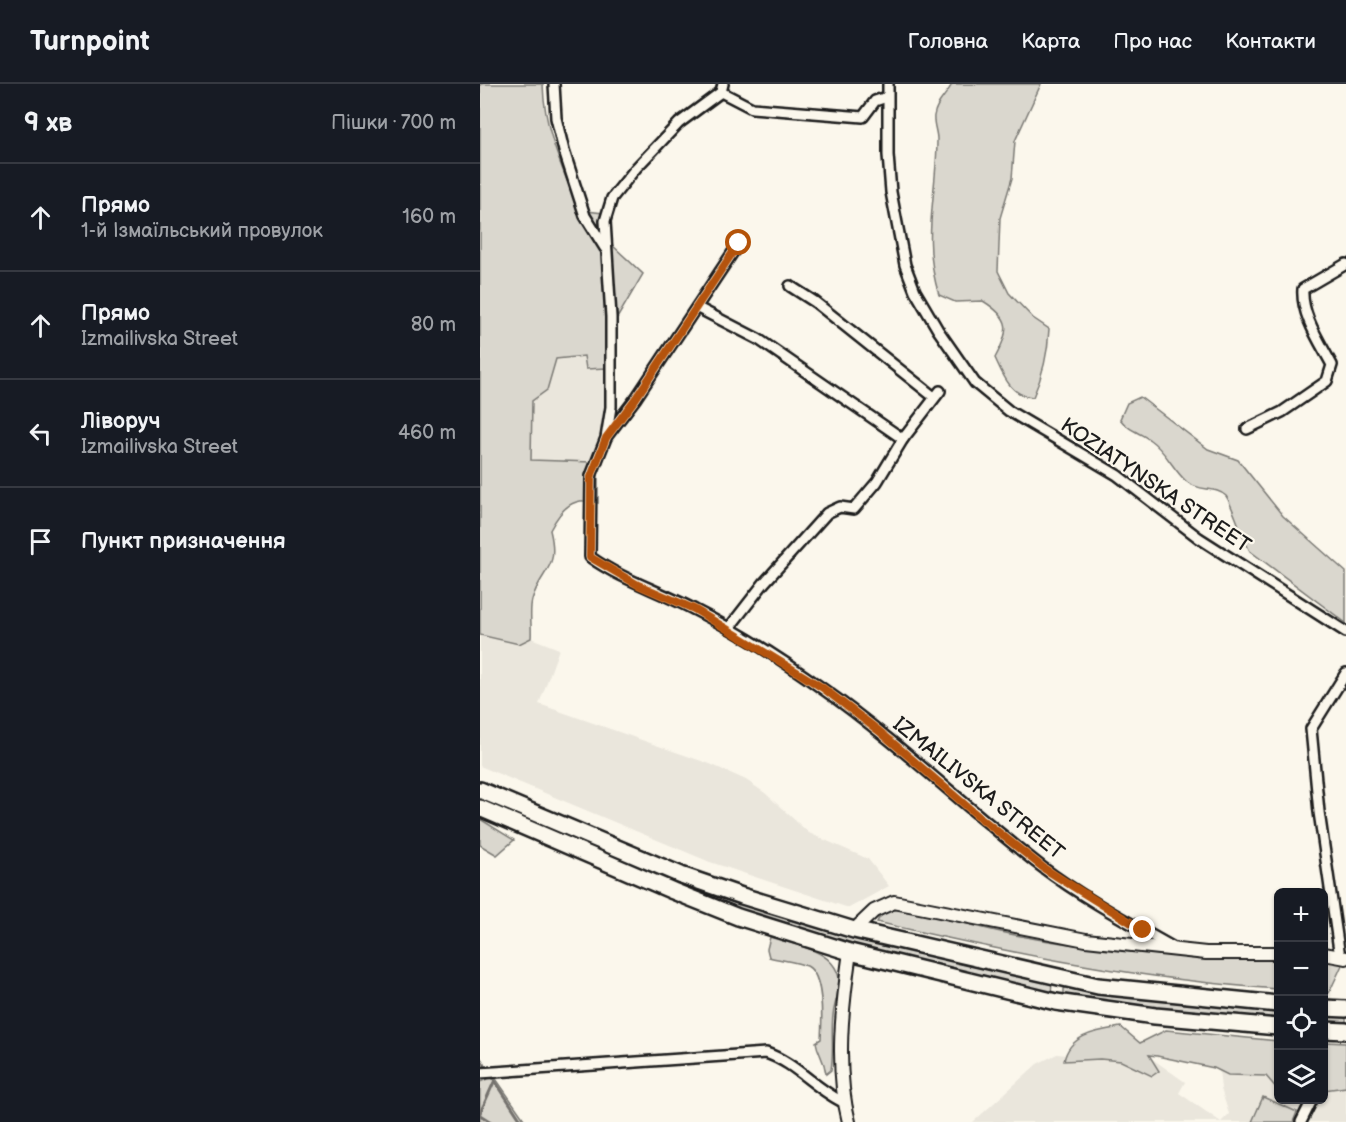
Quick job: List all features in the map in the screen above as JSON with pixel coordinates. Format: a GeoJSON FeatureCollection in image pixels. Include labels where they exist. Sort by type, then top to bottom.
{"type":"FeatureCollection","features":[{"type":"Feature","properties":{"kind":"main road"},"geometry":{"type":"LineString","coordinates":[[480,789],[681,875],[854,930],[1061,979],[1158,993],[1274,1004]]}},
{"type":"Feature","properties":{"kind":"main road"},"geometry":{"type":"LineString","coordinates":[[480,808],[738,917],[850,952],[1056,1002],[1155,1016],[1274,1027]]}},
{"type":"Feature","properties":{"kind":"main road"},"geometry":{"type":"LineString","coordinates":[[673,891],[681,875]]}},
{"type":"Feature","properties":{"kind":"main road"},"geometry":{"type":"LineString","coordinates":[[1056,1002],[1061,979]]}},
{"type":"Feature","properties":{"kind":"main road"},"geometry":{"type":"LineString","coordinates":[[1328,1008],[1346,1009]]}},
{"type":"Feature","properties":{"kind":"main road"},"geometry":{"type":"LineString","coordinates":[[1328,1030],[1346,1031]]}},
{"type":"Feature","properties":{"kind":"street"},"geometry":{"type":"LineString","coordinates":[[554,84],[555,118],[564,151],[585,216],[607,250]]}},
{"type":"Feature","properties":{"kind":"street","name":"KOZIATYNSKA STREET"},"geometry":{"type":"LineString","coordinates":[[888,84],[891,192],[904,265],[915,291],[938,330],[975,384],[1009,411],[1117,475],[1199,538],[1346,632]]}},
{"type":"Feature","properties":{"kind":"street"},"geometry":{"type":"LineString","coordinates":[[606,438],[611,407],[611,317],[605,221],[612,198],[636,168],[679,123],[722,88],[752,108],[846,117],[863,117],[875,101],[887,98]]}},
{"type":"Feature","properties":{"kind":"street"},"geometry":{"type":"LineString","coordinates":[[606,438],[698,308],[739,243]]}},
{"type":"Feature","properties":{"kind":"street"},"geometry":{"type":"LineString","coordinates":[[1247,429],[1282,412],[1328,381],[1332,365],[1308,319],[1302,299],[1303,289],[1346,264]]}},
{"type":"Feature","properties":{"kind":"street"},"geometry":{"type":"LineString","coordinates":[[729,628],[764,583],[827,513],[840,507],[854,509],[877,482],[903,439],[937,394],[815,302],[790,286]]}},
{"type":"Feature","properties":{"kind":"street"},"geometry":{"type":"LineString","coordinates":[[698,308],[758,339],[903,439]]}},
{"type":"Feature","properties":{"kind":"street","name":"IZMAILIVSKA STREET"},"geometry":{"type":"LineString","coordinates":[[606,438],[591,477],[590,557],[638,585],[694,609],[729,628],[823,688],[879,731],[978,816],[1045,869],[1175,949],[1206,953],[1274,953]]}},
{"type":"Feature","properties":{"kind":"street"},"geometry":{"type":"LineString","coordinates":[[1328,955],[1343,957],[1319,812],[1311,729],[1346,673]]}},
{"type":"Feature","properties":{"kind":"street"},"geometry":{"type":"LineString","coordinates":[[854,930],[874,910],[894,902],[1086,940],[1175,949]]}},
{"type":"Feature","properties":{"kind":"street"},"geometry":{"type":"LineString","coordinates":[[849,1122],[844,1103],[841,1047],[850,952]]}},
{"type":"Feature","properties":{"kind":"street"},"geometry":{"type":"LineString","coordinates":[[481,1072],[766,1053],[780,1057],[822,1091],[844,1103]]}},
{"type":"Feature","properties":{"kind":"street"},"geometry":{"type":"LineString","coordinates":[[1301,1122],[1310,1104]]}},
{"type":"Feature","properties":{"kind":"shaded area"},"geometry":{"type":"Polygon","coordinates":[[[480,84],[543,84],[550,133],[579,210],[611,214],[611,244],[643,274],[616,320],[616,428],[598,469],[598,503],[575,502],[563,510],[550,530],[553,554],[532,600],[531,638],[519,644],[480,635],[480,84]],[[584,356],[556,359],[547,390],[532,401],[531,460],[592,462],[607,415],[607,368],[586,369],[584,356]]]}},
{"type":"Feature","properties":{"kind":"shaded area"},"geometry":{"type":"Polygon","coordinates":[[[952,84],[1041,84],[1015,141],[1012,178],[1000,218],[998,271],[1009,293],[1033,318],[1049,329],[1044,364],[1033,397],[1025,396],[1013,389],[995,358],[1004,339],[1006,325],[999,313],[983,301],[955,302],[939,295],[931,255],[930,236],[937,139],[934,116],[952,84]]]}},
{"type":"Feature","properties":{"kind":"shaded area"},"geometry":{"type":"Polygon","coordinates":[[[585,356],[607,368],[607,415],[592,462],[530,460],[532,401],[547,390],[555,360],[585,356]]]}},
{"type":"Feature","properties":{"kind":"shaded area"},"geometry":{"type":"Polygon","coordinates":[[[1140,397],[1208,449],[1238,460],[1283,516],[1346,572],[1346,623],[1250,551],[1226,496],[1187,482],[1156,444],[1123,423],[1120,419],[1127,403],[1140,397]]]}},
{"type":"Feature","properties":{"kind":"shaded area"},"geometry":{"type":"Polygon","coordinates":[[[480,635],[519,644],[531,638],[559,649],[539,704],[710,764],[746,780],[765,793],[809,833],[868,859],[889,886],[849,908],[710,862],[480,766],[480,635]]]}},
{"type":"Feature","properties":{"kind":"shaded area"},"geometry":{"type":"Polygon","coordinates":[[[480,819],[514,840],[497,855],[480,845],[480,819]]]}},
{"type":"Feature","properties":{"kind":"shaded area"},"geometry":{"type":"Polygon","coordinates":[[[687,881],[972,964],[1052,983],[1051,994],[852,946],[682,890],[682,885],[687,881]]]}},
{"type":"Feature","properties":{"kind":"shaded area"},"geometry":{"type":"Polygon","coordinates":[[[908,909],[1010,934],[1077,945],[1178,954],[1274,957],[1274,989],[1177,979],[1076,964],[877,922],[882,914],[908,909]]]}},
{"type":"Feature","properties":{"kind":"shaded area"},"geometry":{"type":"Polygon","coordinates":[[[770,937],[810,949],[829,960],[835,968],[839,986],[833,1015],[831,1070],[826,1074],[816,1042],[821,1039],[822,1022],[820,989],[817,979],[807,966],[769,957],[767,949],[770,937]]]}},
{"type":"Feature","properties":{"kind":"shaded area"},"geometry":{"type":"Polygon","coordinates":[[[1328,961],[1343,963],[1329,993],[1328,961]]]}},
{"type":"Feature","properties":{"kind":"shaded area"},"geometry":{"type":"Polygon","coordinates":[[[1067,986],[1274,1009],[1274,1021],[1064,998],[1064,989],[1067,986]]]}},
{"type":"Feature","properties":{"kind":"shaded area"},"geometry":{"type":"Polygon","coordinates":[[[1328,1013],[1346,1014],[1346,1026],[1328,1025],[1328,1013]]]}},
{"type":"Feature","properties":{"kind":"shaded area"},"geometry":{"type":"Polygon","coordinates":[[[1121,1027],[1140,1043],[1166,1030],[1274,1041],[1274,1085],[1266,1076],[1228,1075],[1214,1068],[1149,1055],[1159,1071],[1152,1076],[1121,1061],[1100,1059],[1064,1061],[1067,1052],[1078,1039],[1094,1032],[1121,1027]]]}},
{"type":"Feature","properties":{"kind":"shaded area"},"geometry":{"type":"Polygon","coordinates":[[[1328,1042],[1346,1043],[1346,1087],[1328,1089],[1328,1042]]]}},
{"type":"Feature","properties":{"kind":"shaded area"},"geometry":{"type":"Polygon","coordinates":[[[1141,1051],[1185,1082],[1179,1093],[1221,1122],[973,1122],[1037,1064],[1057,1054],[1077,1056],[1141,1051]]]}},
{"type":"Feature","properties":{"kind":"shaded area"},"geometry":{"type":"Polygon","coordinates":[[[1219,1070],[1274,1070],[1274,1104],[1328,1104],[1328,1082],[1346,1080],[1346,1122],[1221,1122],[1229,1114],[1221,1089],[1219,1070]]]}},
{"type":"Feature","properties":{"kind":"shaded area"},"geometry":{"type":"Polygon","coordinates":[[[494,1076],[526,1122],[480,1122],[480,1082],[494,1076]]]}},
{"type":"Feature","properties":{"kind":"shaded area"},"geometry":{"type":"Polygon","coordinates":[[[1263,1097],[1274,1102],[1274,1104],[1297,1112],[1293,1122],[1252,1122],[1263,1097]]]}},
{"type":"Feature","properties":{"kind":"waterway"},"geometry":{"type":"LineString","coordinates":[[480,1058],[522,1122]]}},
{"type":"Feature","properties":{"kind":"waterway"},"geometry":{"type":"LineString","coordinates":[[480,1113],[494,1082]]}},
{"type":"Feature","properties":{"kind":"waterway"},"geometry":{"type":"LineString","coordinates":[[480,1115],[491,1122]]}},
{"type":"Feature","properties":{"kind":"route"},"geometry":{"type":"LineString","coordinates":[[739,243],[698,308],[606,438],[591,477],[590,557],[638,585],[694,609],[729,628],[823,688],[879,731],[978,816],[1045,869],[1143,930]]}}]}
